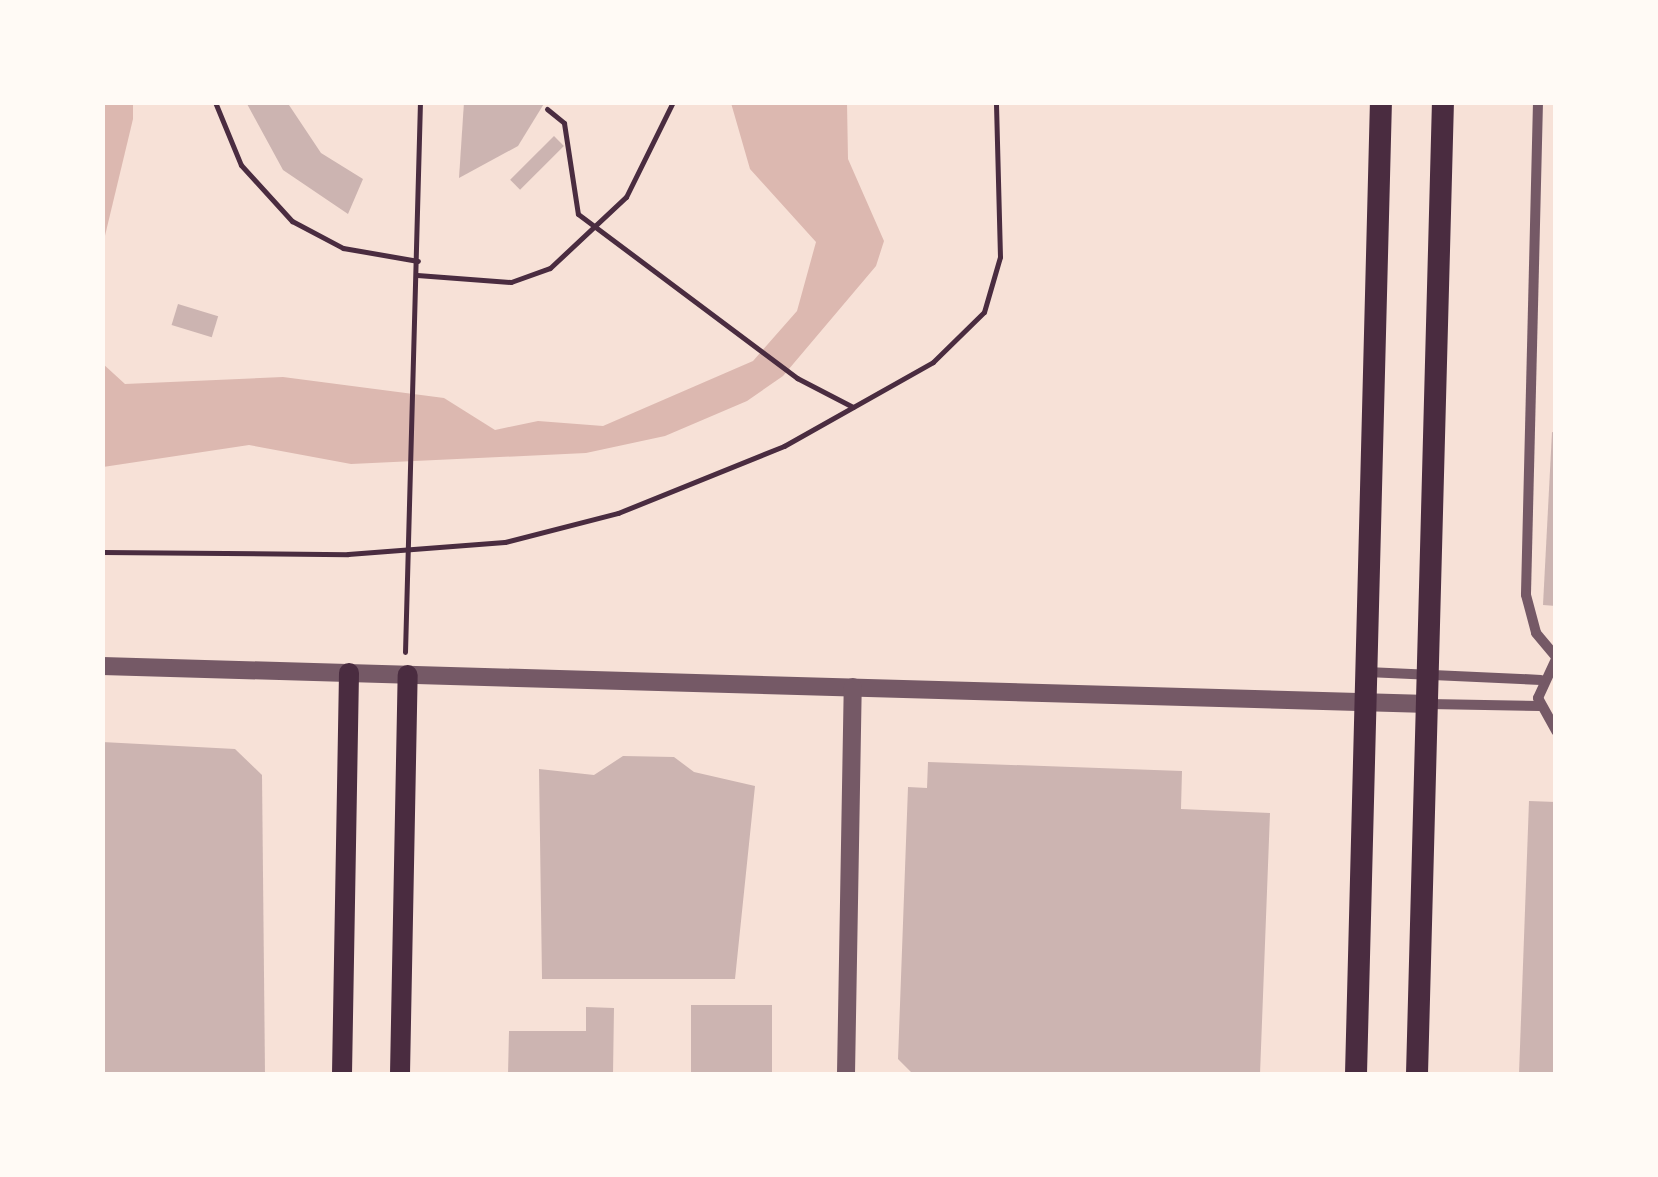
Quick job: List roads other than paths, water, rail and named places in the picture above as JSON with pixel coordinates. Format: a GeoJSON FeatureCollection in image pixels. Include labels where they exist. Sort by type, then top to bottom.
{"type":"FeatureCollection","features":[{"type":"Feature","properties":{"kind":"main road"},"geometry":{"type":"LineString","coordinates":[[1356,1074],[1381,102]]}},
{"type":"Feature","properties":{"kind":"main road"},"geometry":{"type":"LineString","coordinates":[[1418,1074],[1443,102]]}},
{"type":"Feature","properties":{"kind":"main road"},"geometry":{"type":"LineString","coordinates":[[342,1074],[349,674]]}},
{"type":"Feature","properties":{"kind":"main road"},"geometry":{"type":"LineString","coordinates":[[400,1074],[408,675]]}},
{"type":"Feature","properties":{"kind":"street"},"geometry":{"type":"LineString","coordinates":[[1538,102],[1526,595],[1536,633],[1556,658],[1541,680],[1540,706],[1556,731]]}},
{"type":"Feature","properties":{"kind":"street"},"geometry":{"type":"LineString","coordinates":[[102,666],[1540,706]]}},
{"type":"Feature","properties":{"kind":"street"},"geometry":{"type":"LineString","coordinates":[[1366,672],[1541,680]]}},
{"type":"Feature","properties":{"kind":"street"},"geometry":{"type":"LineString","coordinates":[[846,1074],[854,687]]}}]}
